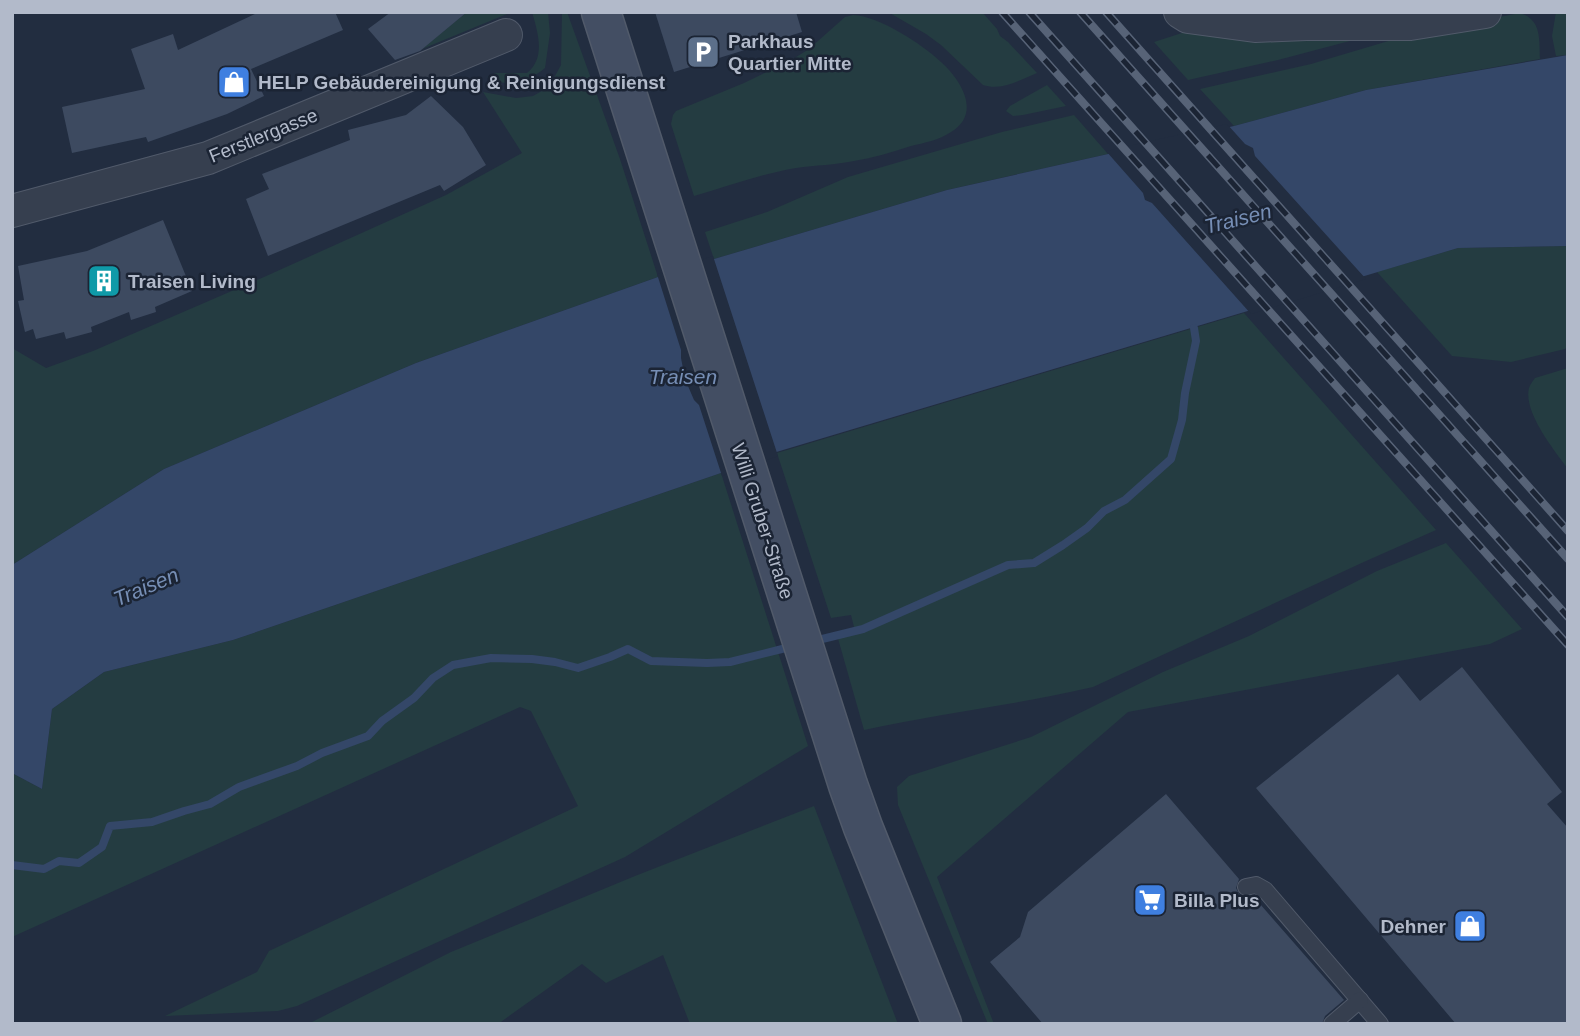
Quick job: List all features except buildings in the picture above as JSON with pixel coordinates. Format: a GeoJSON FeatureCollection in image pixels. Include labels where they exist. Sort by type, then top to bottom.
{"type":"FeatureCollection","features":[{"type":"Feature","properties":{"kind":"street","name":"Willi Gruber-Straße"},"geometry":{"type":"LineString","coordinates":[[601,12],[838,756],[863,827],[942,1024]]}},
{"type":"Feature","properties":{"kind":"street"},"geometry":{"type":"LineString","coordinates":[[1180,12],[1188,17],[1255,26],[1306,23],[1410,24],[1485,12]]}},
{"type":"Feature","properties":{"kind":"street","name":"Ferstlergasse"},"geometry":{"type":"LineString","coordinates":[[12,211],[208,158],[506,35]]}},
{"type":"Feature","properties":{"kind":"lane"},"geometry":{"type":"LineString","coordinates":[[1245,887],[1256,885],[1265,890],[1380,1024]]}},
{"type":"Feature","properties":{"kind":"lane"},"geometry":{"type":"LineString","coordinates":[[1332,1024],[1360,1000]]}},
{"type":"Feature","properties":{"kind":"green space"},"geometry":{"type":"Polygon","coordinates":[[[467,12],[512,12],[422,49],[467,12]]]}},
{"type":"Feature","properties":{"kind":"green space"},"geometry":{"type":"Polygon","coordinates":[[[532,12],[548,12],[550,33],[545,68],[532,77],[517,82],[494,81],[487,77],[495,73],[527,73],[533,67],[539,53],[539,45],[532,12]]]}},
{"type":"Feature","properties":{"kind":"green space"},"geometry":{"type":"Polygon","coordinates":[[[562,12],[567,12],[620,159],[658,277],[416,363],[164,469],[12,565],[12,348],[46,368],[93,351],[446,195],[522,153],[483,92],[516,98],[533,96],[549,87],[561,65],[562,12]]]}},
{"type":"Feature","properties":{"kind":"green space"},"geometry":{"type":"Polygon","coordinates":[[[888,12],[982,12],[1000,36],[1037,73],[1004,86],[983,85],[941,45],[888,12]]]}},
{"type":"Feature","properties":{"kind":"green space"},"geometry":{"type":"Polygon","coordinates":[[[1556,12],[1568,12],[1568,55],[1556,56],[1552,36],[1556,12]]]}},
{"type":"Feature","properties":{"kind":"green space"},"geometry":{"type":"Polygon","coordinates":[[[1520,13],[1536,25],[1540,59],[1366,90],[1234,126],[1200,89],[1311,64],[1412,34],[1520,13]]]}},
{"type":"Feature","properties":{"kind":"green space"},"geometry":{"type":"Polygon","coordinates":[[[853,15],[875,20],[900,32],[923,47],[948,69],[961,87],[967,106],[960,124],[936,139],[882,155],[783,171],[694,196],[671,124],[676,111],[793,59],[809,49],[845,17],[853,15]]]}},
{"type":"Feature","properties":{"kind":"green space"},"geometry":{"type":"Polygon","coordinates":[[[1185,32],[1361,38],[1188,80],[1154,42],[1185,32]]]}},
{"type":"Feature","properties":{"kind":"green space"},"geometry":{"type":"Polygon","coordinates":[[[1047,85],[1066,106],[1013,116],[1006,111],[1010,106],[1047,85]]]}},
{"type":"Feature","properties":{"kind":"green space"},"geometry":{"type":"Polygon","coordinates":[[[1074,115],[1108,154],[947,190],[714,259],[705,232],[767,212],[848,177],[1002,132],[1074,115]]]}},
{"type":"Feature","properties":{"kind":"green space"},"geometry":{"type":"Polygon","coordinates":[[[1568,246],[1568,346],[1511,362],[1452,356],[1377,272],[1458,248],[1568,246]]]}},
{"type":"Feature","properties":{"kind":"green space"},"geometry":{"type":"Polygon","coordinates":[[[1244,313],[1436,530],[1093,687],[864,730],[837,635],[855,631],[851,615],[831,618],[777,453],[1244,313]]]}},
{"type":"Feature","properties":{"kind":"green space"},"geometry":{"type":"Polygon","coordinates":[[[1568,368],[1568,469],[1541,430],[1528,398],[1529,387],[1535,378],[1568,368]]]}},
{"type":"Feature","properties":{"kind":"green space"},"geometry":{"type":"Polygon","coordinates":[[[721,473],[808,746],[625,857],[297,1006],[278,1011],[165,1016],[257,972],[269,951],[578,806],[531,711],[520,707],[12,937],[12,773],[42,789],[52,709],[104,672],[233,640],[721,473]]]}},
{"type":"Feature","properties":{"kind":"green space"},"geometry":{"type":"Polygon","coordinates":[[[1446,543],[1522,629],[1490,644],[1128,712],[937,877],[994,1024],[988,1024],[898,805],[897,787],[909,776],[1031,737],[1163,672],[1249,636],[1377,571],[1446,543]]]}},
{"type":"Feature","properties":{"kind":"green space"},"geometry":{"type":"Polygon","coordinates":[[[814,806],[898,1024],[690,1024],[663,955],[606,983],[582,964],[498,1024],[308,1024],[451,952],[814,806]]]}},
{"type":"Feature","properties":{"kind":"water","name":"Traisen"},"geometry":{"type":"Polygon","coordinates":[[[1568,55],[1568,246],[1458,248],[763,456],[721,473],[233,640],[104,672],[52,709],[42,789],[12,773],[12,565],[164,469],[416,363],[658,277],[947,190],[1234,126],[1366,90],[1568,55]]]}},
{"type":"Feature","properties":{"kind":"pier"},"geometry":{"type":"Polygon","coordinates":[[[1227,124],[1245,144],[1253,148],[1255,156],[1366,279],[1251,314],[1152,203],[1145,200],[1143,193],[1106,151],[1227,124]]]}},
{"type":"Feature","properties":{"kind":"pier"},"geometry":{"type":"Polygon","coordinates":[[[713,256],[778,456],[722,476],[699,405],[685,379],[681,350],[657,274],[713,256]]]}},
{"type":"Feature","properties":{"kind":"waterway"},"geometry":{"type":"LineString","coordinates":[[814,641],[863,629],[1008,565],[1034,563],[1087,528],[1104,511],[1125,500],[1171,459],[1182,420],[1196,341],[1194,328]]}},
{"type":"Feature","properties":{"kind":"waterway"},"geometry":{"type":"LineString","coordinates":[[12,865],[44,869],[59,861],[79,863],[102,847],[110,826],[152,822],[210,804],[239,787],[368,736],[382,721],[414,698],[433,678],[453,665],[491,658],[532,659],[578,668],[628,649],[651,661],[730,662],[794,646]]}},
{"type":"Feature","properties":{"kind":"railway"},"geometry":{"type":"LineString","coordinates":[[1002,12],[1568,645]]}},
{"type":"Feature","properties":{"kind":"railway"},"geometry":{"type":"LineString","coordinates":[[1029,12],[1568,617]]}},
{"type":"Feature","properties":{"kind":"railway"},"geometry":{"type":"LineString","coordinates":[[1080,12],[1568,559]]}},
{"type":"Feature","properties":{"kind":"railway"},"geometry":{"type":"LineString","coordinates":[[1106,12],[1568,531]]}},
{"type":"Feature","properties":{"kind":"place","name":"Parkhaus Quartier Mitte"},"geometry":{"type":"Point","coordinates":[703,52]}},
{"type":"Feature","properties":{"kind":"place","name":"HELP Gebäudereinigung & Reinigungsdienst"},"geometry":{"type":"Point","coordinates":[234,82]}},
{"type":"Feature","properties":{"kind":"place","name":"Traisen Living"},"geometry":{"type":"Point","coordinates":[104,281]}},
{"type":"Feature","properties":{"kind":"place","name":"Billa Plus"},"geometry":{"type":"Point","coordinates":[1150,900]}},
{"type":"Feature","properties":{"kind":"place","name":"Dehner"},"geometry":{"type":"Point","coordinates":[1470,926]}}]}
